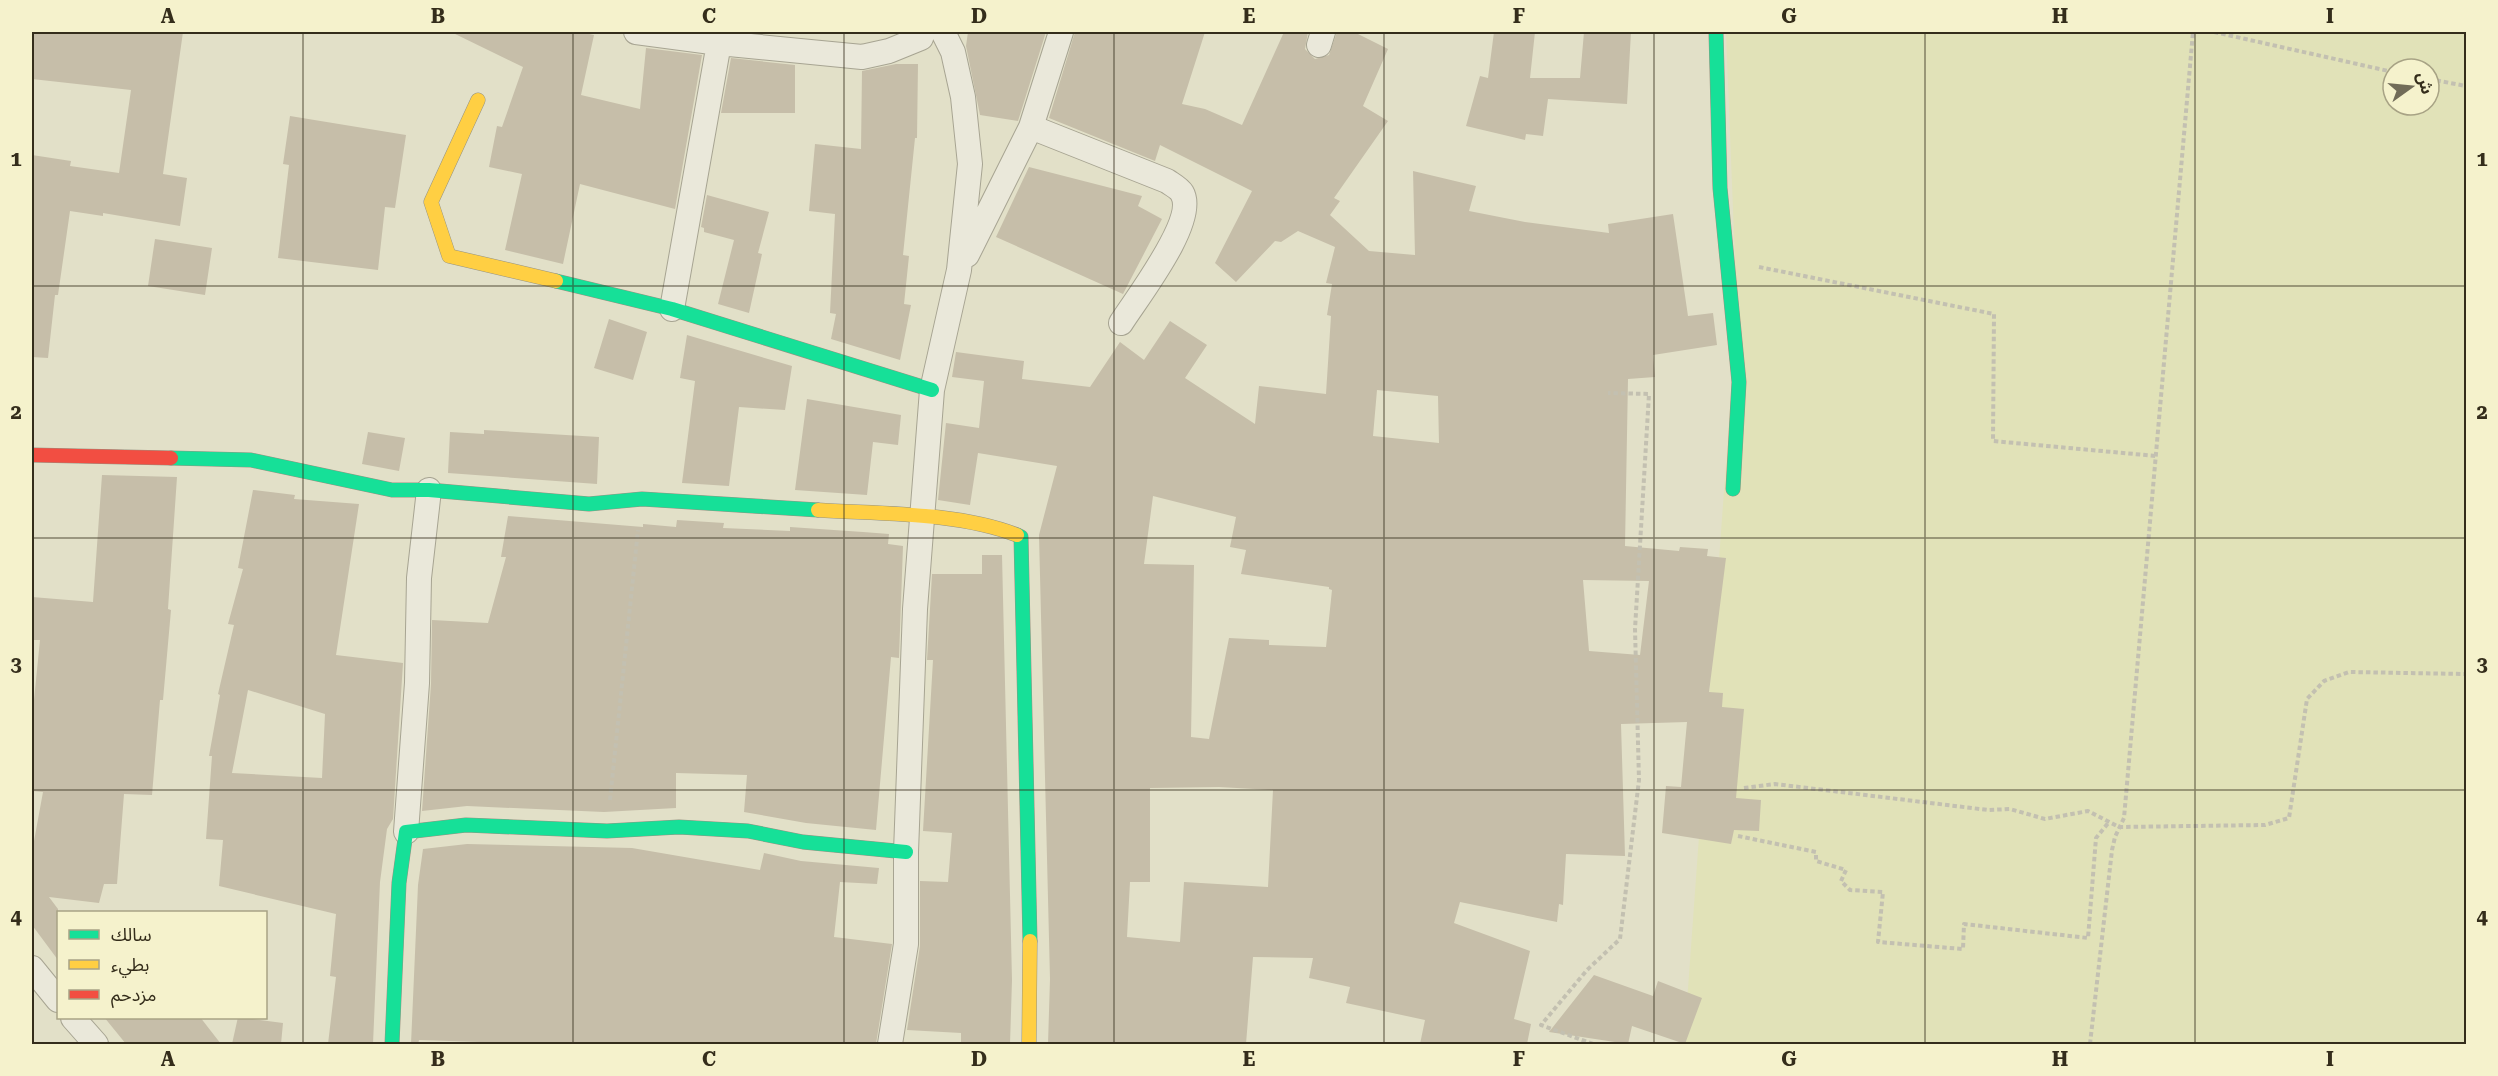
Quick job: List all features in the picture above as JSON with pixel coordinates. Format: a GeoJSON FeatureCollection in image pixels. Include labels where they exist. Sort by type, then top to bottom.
{"type":"FeatureCollection","features":[{"type":"Feature","properties":{"kind":"street"},"geometry":{"type":"LineString","coordinates":[[636,32],[719,43],[862,57],[889,51],[921,38],[923,32]]}},
{"type":"Feature","properties":{"kind":"street"},"geometry":{"type":"LineString","coordinates":[[890,1044],[906,944],[906,852],[915,609],[932,390],[959,270],[970,164],[963,97],[953,52],[943,32]]}},
{"type":"Feature","properties":{"kind":"street"},"geometry":{"type":"LineString","coordinates":[[959,270],[1031,127],[1061,32]]}},
{"type":"Feature","properties":{"kind":"street"},"geometry":{"type":"LineString","coordinates":[[1716,32],[1720,188],[1739,382],[1733,489]]}},
{"type":"Feature","properties":{"kind":"street"},"geometry":{"type":"LineString","coordinates":[[672,309],[719,43]]}},
{"type":"Feature","properties":{"kind":"street"},"geometry":{"type":"LineString","coordinates":[[478,100],[431,202],[449,256],[672,309],[932,390]]}},
{"type":"Feature","properties":{"kind":"street"},"geometry":{"type":"LineString","coordinates":[[1031,127],[1167,181],[1182,192],[1185,209],[1177,235],[1120,323]]}},
{"type":"Feature","properties":{"kind":"street"},"geometry":{"type":"LineString","coordinates":[[32,455],[251,460],[392,490],[429,490],[589,504],[642,499],[923,517],[998,528],[1021,537],[1020,586],[1030,968],[1029,1044]]}},
{"type":"Feature","properties":{"kind":"street"},"geometry":{"type":"LineString","coordinates":[[392,1044],[399,883],[406,832],[417,683],[419,578],[429,490]]}},
{"type":"Feature","properties":{"kind":"street"},"geometry":{"type":"LineString","coordinates":[[406,832],[466,825],[607,831],[679,827],[748,831],[803,842],[906,852]]}},
{"type":"Feature","properties":{"kind":"street"},"geometry":{"type":"LineString","coordinates":[[32,968],[57,999]]}},
{"type":"Feature","properties":{"kind":"street"},"geometry":{"type":"LineString","coordinates":[[75,1019],[96,1044]]}},
{"type":"Feature","properties":{"kind":"path"},"geometry":{"type":"LineString","coordinates":[[2090,1044],[2112,850],[2124,818],[2193,32]]}},
{"type":"Feature","properties":{"kind":"path"},"geometry":{"type":"LineString","coordinates":[[2214,32],[2381,69]]}},
{"type":"Feature","properties":{"kind":"path"},"geometry":{"type":"LineString","coordinates":[[2441,81],[2466,86]]}},
{"type":"Feature","properties":{"kind":"path"},"geometry":{"type":"LineString","coordinates":[[1726,259],[1794,276],[1994,315],[1993,441],[2156,456]]}},
{"type":"Feature","properties":{"kind":"path"},"geometry":{"type":"LineString","coordinates":[[1593,1044],[1541,1025],[1587,970],[1620,939],[1638,792],[1635,630],[1649,394],[1608,393]]}},
{"type":"Feature","properties":{"kind":"path"},"geometry":{"type":"LineString","coordinates":[[607,831],[642,499]]}},
{"type":"Feature","properties":{"kind":"path"},"geometry":{"type":"LineString","coordinates":[[1744,788],[1775,784],[1988,810],[2010,809],[2045,819],[2088,811],[2119,827],[2265,825],[2289,818],[2307,699],[2324,681],[2349,672],[2466,674]]}},
{"type":"Feature","properties":{"kind":"path"},"geometry":{"type":"LineString","coordinates":[[1738,836],[1816,852],[1816,861],[1846,870],[1841,881],[1850,890],[1884,892],[1878,942],[1963,949],[1964,924],[2088,938],[2096,838],[2109,822]]}},
{"type":"Feature","properties":{"kind":"green space"},"geometry":{"type":"Polygon","coordinates":[[[1726,32],[2466,32],[2466,1044],[1684,1044],[1737,311],[1726,32]]]}},
{"type":"Feature","properties":{"kind":"building"},"geometry":{"type":"Polygon","coordinates":[[[32,32],[183,32],[163,174],[187,178],[180,226],[103,213],[103,216],[70,211],[58,295],[55,295],[48,358],[32,357],[32,155],[71,161],[70,166],[119,173],[131,90],[32,79],[32,32]]]}},
{"type":"Feature","properties":{"kind":"building"},"geometry":{"type":"Polygon","coordinates":[[[451,32],[580,32],[594,35],[581,95],[640,109],[646,48],[702,55],[675,209],[580,184],[563,264],[505,250],[522,174],[489,167],[497,126],[502,127],[523,67],[451,32]]]}},
{"type":"Feature","properties":{"kind":"building"},"geometry":{"type":"Polygon","coordinates":[[[968,32],[1046,32],[1018,121],[980,115],[966,46],[968,32]]]}},
{"type":"Feature","properties":{"kind":"building"},"geometry":{"type":"Polygon","coordinates":[[[1075,32],[1205,32],[1182,104],[1205,109],[1242,125],[1284,32],[1308,32],[1305,49],[1315,59],[1329,55],[1337,32],[1354,32],[1388,49],[1363,106],[1388,121],[1334,198],[1340,201],[1330,215],[1369,251],[1415,255],[1413,171],[1476,186],[1469,211],[1525,222],[1609,233],[1608,224],[1673,214],[1688,316],[1713,313],[1717,345],[1653,355],[1655,377],[1628,379],[1625,546],[1679,551],[1680,547],[1708,549],[1707,556],[1726,558],[1709,692],[1723,693],[1722,707],[1744,709],[1736,798],[1761,800],[1759,831],[1734,830],[1731,844],[1662,833],[1666,786],[1681,787],[1687,722],[1621,724],[1625,856],[1566,854],[1563,905],[1559,904],[1557,922],[1460,902],[1454,923],[1530,951],[1514,1019],[1531,1024],[1527,1044],[1420,1044],[1425,1020],[1346,1003],[1350,987],[1309,978],[1313,958],[1253,957],[1246,1044],[1048,1044],[1050,979],[1039,535],[1057,466],[978,453],[970,505],[938,500],[946,423],[979,428],[984,381],[952,377],[956,352],[1024,361],[1022,379],[1090,387],[1120,342],[1144,360],[1170,321],[1207,345],[1185,378],[1255,424],[1259,386],[1326,394],[1331,316],[1327,315],[1332,284],[1326,283],[1335,247],[1298,231],[1281,242],[1275,241],[1236,282],[1215,263],[1252,191],[1160,145],[1155,161],[1049,118],[1075,32]],[[1377,390],[1373,436],[1439,443],[1438,396],[1377,390]],[[1153,496],[1144,564],[1194,565],[1191,737],[1209,739],[1229,638],[1269,640],[1269,645],[1326,647],[1332,590],[1329,587],[1241,574],[1246,550],[1230,547],[1236,517],[1153,496]],[[1583,580],[1589,651],[1640,655],[1649,581],[1583,580]],[[1219,787],[1150,788],[1150,882],[1130,882],[1127,937],[1180,942],[1184,882],[1268,887],[1273,790],[1219,787]]]}},
{"type":"Feature","properties":{"kind":"building"},"geometry":{"type":"Polygon","coordinates":[[[1494,32],[1535,32],[1530,78],[1580,78],[1584,32],[1631,32],[1627,104],[1548,99],[1543,136],[1526,134],[1525,140],[1466,126],[1480,76],[1488,78],[1494,32]]]}},
{"type":"Feature","properties":{"kind":"building"},"geometry":{"type":"Polygon","coordinates":[[[731,58],[795,65],[795,113],[721,113],[731,58]]]}},
{"type":"Feature","properties":{"kind":"building"},"geometry":{"type":"Polygon","coordinates":[[[896,64],[918,64],[917,138],[915,138],[903,255],[909,256],[904,304],[911,305],[900,360],[831,339],[836,314],[830,313],[835,214],[809,211],[815,144],[861,149],[862,71],[896,64]]]}},
{"type":"Feature","properties":{"kind":"building"},"geometry":{"type":"Polygon","coordinates":[[[290,116],[406,135],[395,208],[385,207],[378,270],[278,258],[289,165],[283,164],[290,116]]]}},
{"type":"Feature","properties":{"kind":"building"},"geometry":{"type":"Polygon","coordinates":[[[1029,167],[1142,196],[1138,206],[1162,219],[1123,294],[996,237],[1029,167]]]}},
{"type":"Feature","properties":{"kind":"building"},"geometry":{"type":"Polygon","coordinates":[[[707,195],[769,212],[758,253],[762,254],[749,313],[718,304],[734,240],[704,232],[704,228],[701,227],[707,195]]]}},
{"type":"Feature","properties":{"kind":"building"},"geometry":{"type":"Polygon","coordinates":[[[155,239],[212,248],[205,295],[148,286],[155,239]]]}},
{"type":"Feature","properties":{"kind":"building"},"geometry":{"type":"Polygon","coordinates":[[[609,319],[647,332],[633,380],[594,368],[609,319]]]}},
{"type":"Feature","properties":{"kind":"building"},"geometry":{"type":"Polygon","coordinates":[[[687,335],[792,366],[785,410],[739,407],[729,486],[682,483],[695,381],[680,378],[687,335]]]}},
{"type":"Feature","properties":{"kind":"building"},"geometry":{"type":"Polygon","coordinates":[[[807,399],[901,415],[898,445],[873,442],[867,495],[795,490],[807,399]]]}},
{"type":"Feature","properties":{"kind":"building"},"geometry":{"type":"Polygon","coordinates":[[[484,430],[599,437],[597,484],[448,473],[450,432],[484,434],[484,430]]]}},
{"type":"Feature","properties":{"kind":"building"},"geometry":{"type":"Polygon","coordinates":[[[368,432],[405,438],[399,471],[362,464],[368,432]]]}},
{"type":"Feature","properties":{"kind":"building"},"geometry":{"type":"Polygon","coordinates":[[[102,475],[177,477],[168,609],[171,610],[152,795],[124,794],[117,884],[104,884],[99,903],[49,897],[58,909],[57,959],[32,925],[32,852],[43,792],[32,791],[32,699],[34,700],[40,640],[32,640],[32,597],[93,602],[102,475]]]}},
{"type":"Feature","properties":{"kind":"building"},"geometry":{"type":"Polygon","coordinates":[[[253,490],[295,495],[294,499],[359,504],[336,655],[403,663],[393,819],[387,829],[380,882],[373,1044],[328,1044],[336,977],[330,976],[336,914],[219,886],[223,840],[206,839],[212,756],[209,756],[220,695],[218,694],[234,625],[228,624],[243,569],[238,568],[253,490]],[[248,690],[232,773],[322,778],[325,714],[248,690]]]}},
{"type":"Feature","properties":{"kind":"building"},"geometry":{"type":"Polygon","coordinates":[[[508,516],[643,527],[643,524],[676,527],[677,520],[724,523],[723,528],[790,531],[790,527],[889,534],[888,544],[903,546],[899,658],[891,657],[876,830],[806,823],[744,812],[747,775],[676,773],[676,808],[604,812],[467,806],[422,811],[431,684],[432,620],[488,623],[506,557],[501,557],[508,516]]]}},
{"type":"Feature","properties":{"kind":"building"},"geometry":{"type":"Polygon","coordinates":[[[982,555],[1002,555],[1012,980],[1010,1044],[961,1044],[961,1033],[907,1030],[920,946],[920,881],[948,882],[952,833],[923,831],[933,660],[927,660],[932,574],[982,574],[982,555]]]}},
{"type":"Feature","properties":{"kind":"building"},"geometry":{"type":"Polygon","coordinates":[[[467,844],[632,848],[760,870],[764,853],[801,861],[879,868],[877,884],[840,882],[834,937],[892,944],[876,1044],[537,1044],[419,1040],[418,1044],[411,1044],[418,885],[423,849],[467,844]]]}},
{"type":"Feature","properties":{"kind":"building"},"geometry":{"type":"Polygon","coordinates":[[[1594,975],[1653,996],[1658,981],[1702,998],[1685,1044],[1632,1026],[1628,1044],[1549,1032],[1594,975]]]}},
{"type":"Feature","properties":{"kind":"building"},"geometry":{"type":"Polygon","coordinates":[[[106,1019],[202,1019],[221,1044],[126,1044],[106,1019]]]}},
{"type":"Feature","properties":{"kind":"building"},"geometry":{"type":"Polygon","coordinates":[[[238,1019],[283,1023],[281,1044],[232,1044],[238,1019]]]}},
{"type":"Feature","properties":{"kind":"traffic: fast"},"geometry":{"type":"LineString","coordinates":[[1716,32],[1720,188],[1739,382],[1733,489]]}},
{"type":"Feature","properties":{"kind":"traffic: fast"},"geometry":{"type":"LineString","coordinates":[[556,281],[672,309],[932,390]]}},
{"type":"Feature","properties":{"kind":"traffic: fast"},"geometry":{"type":"LineString","coordinates":[[171,458],[251,460],[392,490],[429,490],[589,504],[642,499],[818,510]]}},
{"type":"Feature","properties":{"kind":"traffic: fast"},"geometry":{"type":"LineString","coordinates":[[1017,535],[1021,537],[1030,941]]}},
{"type":"Feature","properties":{"kind":"traffic: fast"},"geometry":{"type":"LineString","coordinates":[[392,1044],[399,883],[406,832],[466,825],[607,831],[679,827],[748,831],[803,842],[906,852]]}},
{"type":"Feature","properties":{"kind":"traffic: slow"},"geometry":{"type":"LineString","coordinates":[[478,100],[431,202],[449,256],[556,281]]}},
{"type":"Feature","properties":{"kind":"traffic: slow"},"geometry":{"type":"LineString","coordinates":[[818,510],[945,518],[994,527],[1017,535]]}},
{"type":"Feature","properties":{"kind":"traffic: slow"},"geometry":{"type":"LineString","coordinates":[[1029,1044],[1030,941]]}},
{"type":"Feature","properties":{"kind":"traffic: jam"},"geometry":{"type":"LineString","coordinates":[[32,455],[171,458]]}}]}
